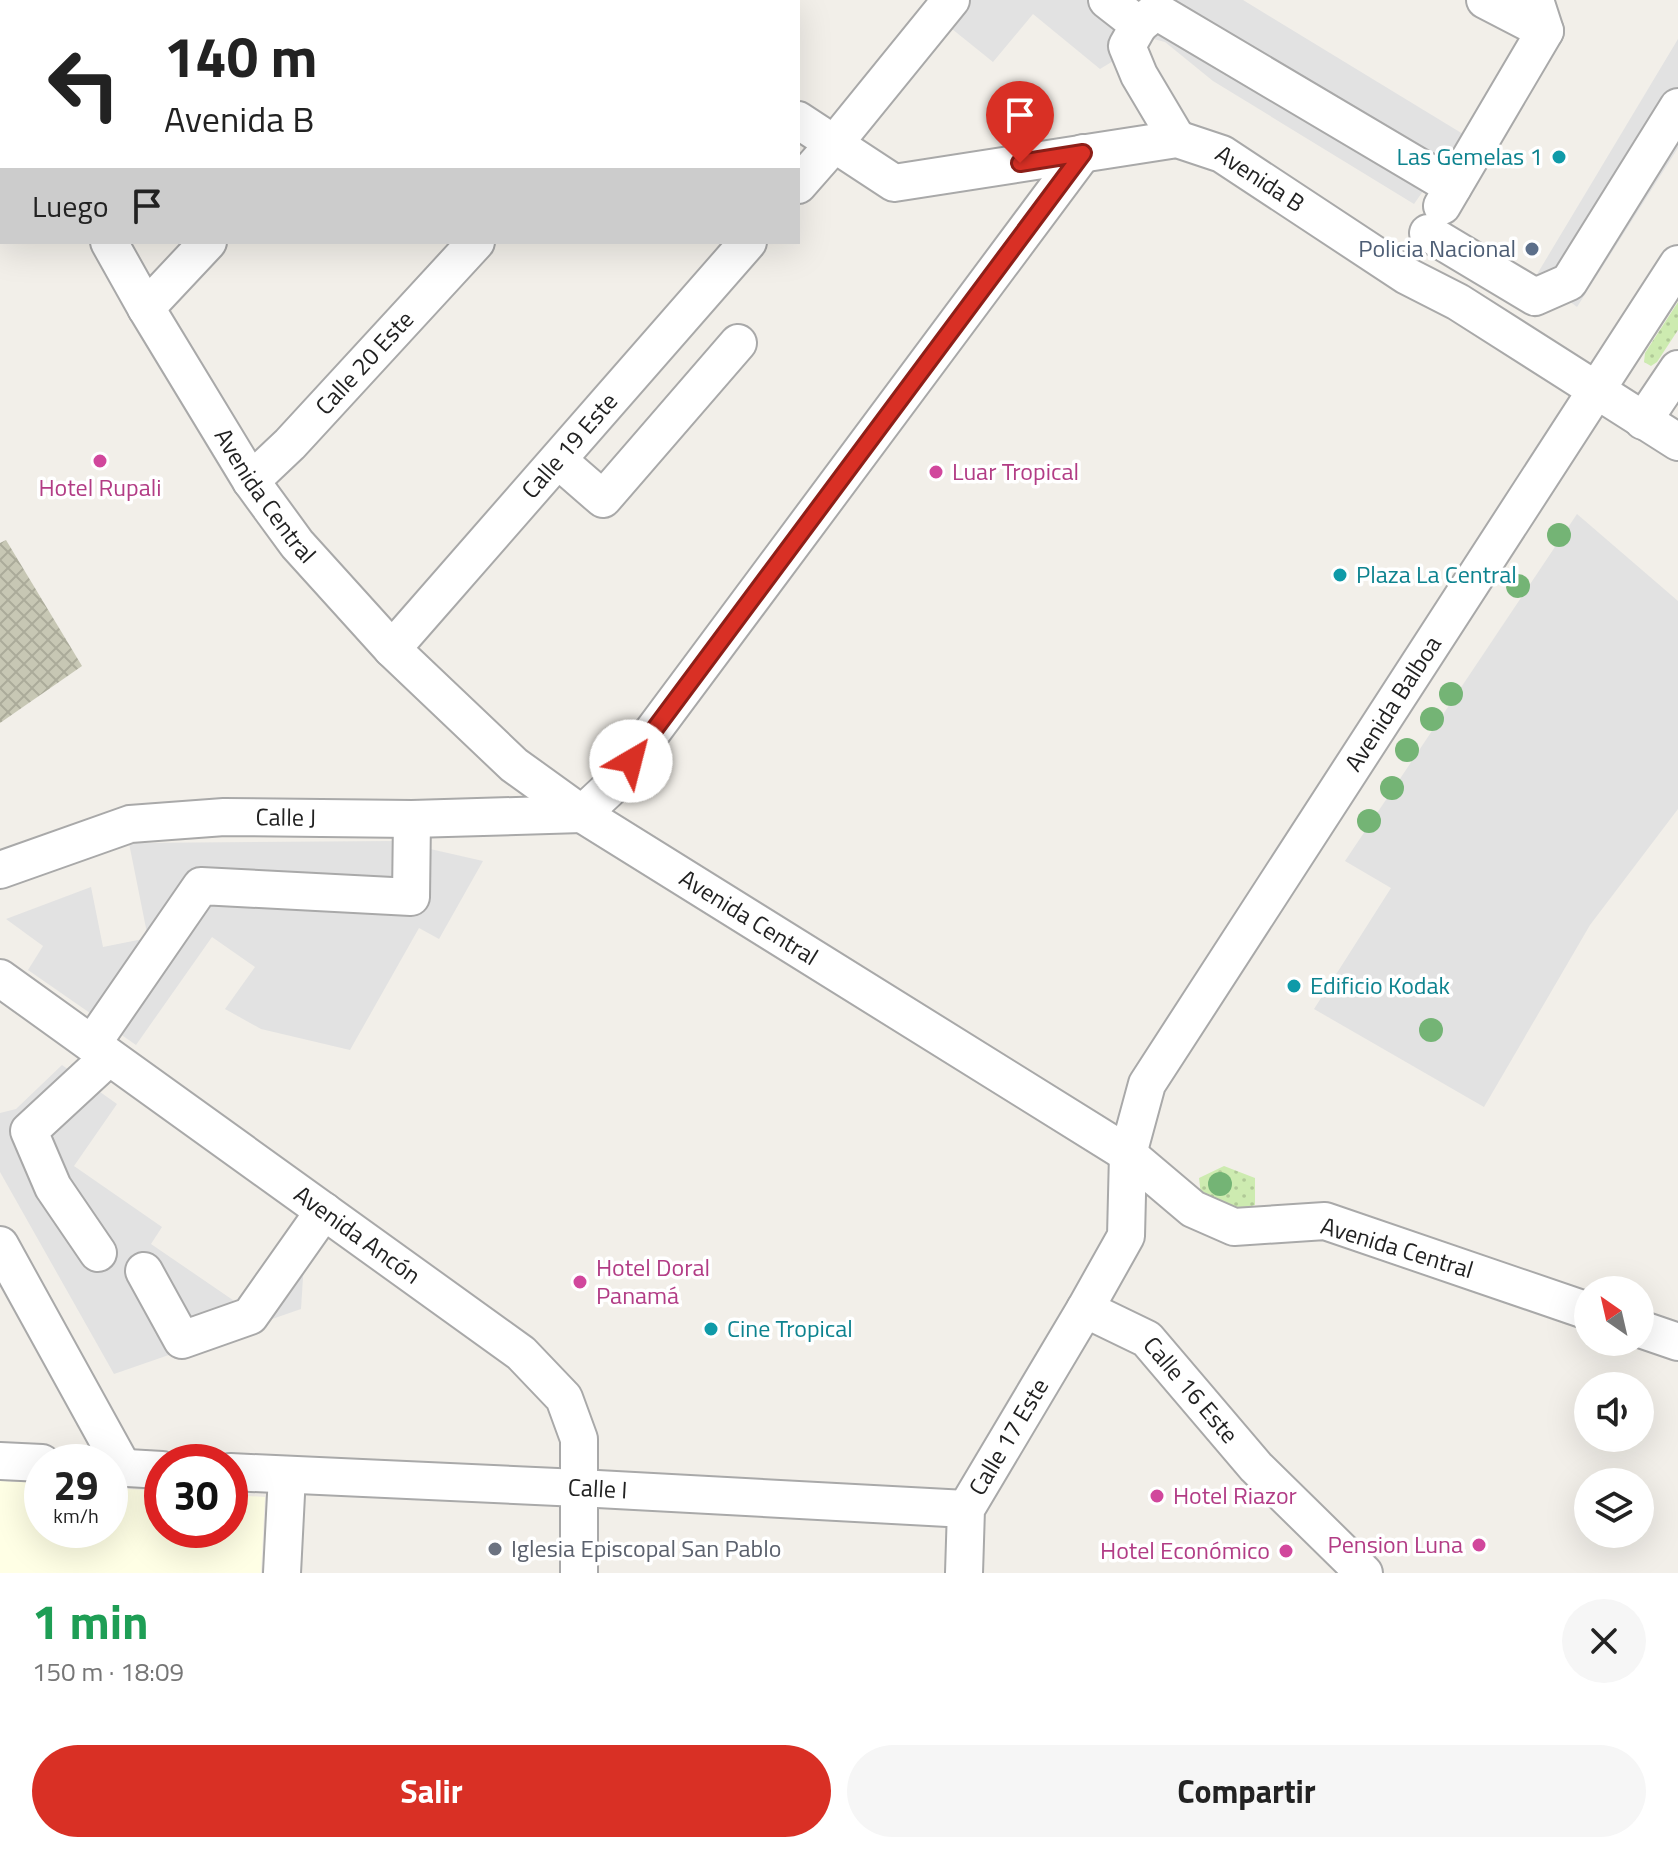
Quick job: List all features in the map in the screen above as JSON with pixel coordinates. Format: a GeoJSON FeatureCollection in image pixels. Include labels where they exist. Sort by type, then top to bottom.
{"type":"FeatureCollection","features":[{"type":"Feature","properties":{"kind":"street"},"geometry":{"type":"LineString","coordinates":[[800,183],[951,0]]}},
{"type":"Feature","properties":{"kind":"street"},"geometry":{"type":"LineString","coordinates":[[1107,0],[1139,25]]}},
{"type":"Feature","properties":{"kind":"street"},"geometry":{"type":"LineString","coordinates":[[1407,276],[1540,16],[1485,0]]}},
{"type":"Feature","properties":{"kind":"street"},"geometry":{"type":"LineString","coordinates":[[1177,139],[1139,75],[1127,46],[1139,25],[1156,11],[1453,187]]}},
{"type":"Feature","properties":{"kind":"street"},"geometry":{"type":"LineString","coordinates":[[1428,233],[1535,297],[1569,282],[1678,107]]}},
{"type":"Feature","properties":{"kind":"street","name":"Avenida B"},"geometry":{"type":"LineString","coordinates":[[800,121],[894,183],[1177,139],[1222,154],[1407,276],[1458,302],[1678,442]]}},
{"type":"Feature","properties":{"kind":"street"},"geometry":{"type":"LineString","coordinates":[[582,814],[612,786],[1083,153]]}},
{"type":"Feature","properties":{"kind":"street","name":"Avenida Central"},"geometry":{"type":"LineString","coordinates":[[110,244],[251,481],[297,544],[392,649],[514,765],[582,814],[1128,1154],[1193,1209],[1234,1227],[1325,1221],[1574,1306]]}},
{"type":"Feature","properties":{"kind":"street"},"geometry":{"type":"LineString","coordinates":[[146,308],[206,244]]}},
{"type":"Feature","properties":{"kind":"street","name":"Calle 20 Este"},"geometry":{"type":"LineString","coordinates":[[251,481],[290,444],[474,244]]}},
{"type":"Feature","properties":{"kind":"street","name":"Calle 19 Este"},"geometry":{"type":"LineString","coordinates":[[392,649],[746,244]]}},
{"type":"Feature","properties":{"kind":"street","name":"Avenida Balboa"},"geometry":{"type":"LineString","coordinates":[[1128,1154],[1147,1084],[1678,264]]}},
{"type":"Feature","properties":{"kind":"street"},"geometry":{"type":"LineString","coordinates":[[558,460],[603,499],[738,343]]}},
{"type":"Feature","properties":{"kind":"street"},"geometry":{"type":"LineString","coordinates":[[1643,421],[1678,369]]}},
{"type":"Feature","properties":{"kind":"street","name":"Calle J"},"geometry":{"type":"LineString","coordinates":[[0,870],[130,824],[224,817],[412,819],[582,814]]}},
{"type":"Feature","properties":{"kind":"street"},"geometry":{"type":"LineString","coordinates":[[98,1253],[53,1187],[29,1131],[101,1051],[201,886],[411,897],[412,819]]}},
{"type":"Feature","properties":{"kind":"street","name":"Avenida Ancón"},"geometry":{"type":"LineString","coordinates":[[0,978],[521,1353],[564,1398],[579,1439],[579,1573]]}},
{"type":"Feature","properties":{"kind":"street"},"geometry":{"type":"LineString","coordinates":[[1085,1309],[1126,1236],[1128,1154]]}},
{"type":"Feature","properties":{"kind":"street"},"geometry":{"type":"LineString","coordinates":[[144,1271],[182,1340],[250,1316],[324,1211]]}},
{"type":"Feature","properties":{"kind":"street"},"geometry":{"type":"LineString","coordinates":[[0,1245],[104,1444]]}},
{"type":"Feature","properties":{"kind":"street","name":"Calle 17 Este"},"geometry":{"type":"LineString","coordinates":[[964,1573],[966,1509],[1085,1309]]}},
{"type":"Feature","properties":{"kind":"street","name":"Calle 16 Este"},"geometry":{"type":"LineString","coordinates":[[1085,1309],[1147,1339],[1256,1467],[1364,1573]]}},
{"type":"Feature","properties":{"kind":"street"},"geometry":{"type":"LineString","coordinates":[[1654,1334],[1678,1342]]}},
{"type":"Feature","properties":{"kind":"street"},"geometry":{"type":"LineString","coordinates":[[0,1461],[24,1462]]}},
{"type":"Feature","properties":{"kind":"street","name":"Calle I"},"geometry":{"type":"LineString","coordinates":[[248,1473],[966,1509]]}},
{"type":"Feature","properties":{"kind":"street"},"geometry":{"type":"LineString","coordinates":[[282,1573],[287,1475]]}},
{"type":"Feature","properties":{"kind":"shaded area"},"geometry":{"type":"Polygon","coordinates":[[[932,0],[1243,0],[1463,134],[1414,204],[1213,81],[1165,42],[1146,37],[1138,46],[1100,69],[1033,14],[993,62],[926,8],[932,0]]]}},
{"type":"Feature","properties":{"kind":"shaded area"},"geometry":{"type":"Polygon","coordinates":[[[1678,39],[1678,148],[1577,307],[1536,276],[1678,39]]]}},
{"type":"Feature","properties":{"kind":"shaded area"},"geometry":{"type":"Polygon","coordinates":[[[1577,514],[1678,601],[1678,809],[1590,925],[1484,1107],[1314,1009],[1391,888],[1345,861],[1577,514]]]}},
{"type":"Feature","properties":{"kind":"shaded area"},"geometry":{"type":"Polygon","coordinates":[[[6,540],[82,666],[0,723],[0,543],[6,540]]]}},
{"type":"Feature","properties":{"kind":"shaded area"},"geometry":{"type":"Polygon","coordinates":[[[395,841],[483,861],[439,939],[419,928],[350,1050],[261,1029],[225,1009],[255,967],[212,937],[136,1045],[28,970],[43,946],[6,919],[91,887],[103,947],[148,938],[129,843],[395,841]]]}},
{"type":"Feature","properties":{"kind":"shaded area"},"geometry":{"type":"Polygon","coordinates":[[[62,1065],[117,1104],[74,1166],[162,1227],[151,1244],[246,1309],[305,1246],[301,1309],[114,1374],[0,1172],[0,1113],[16,1109],[62,1065]]]}},
{"type":"Feature","properties":{"kind":"shaded area"},"geometry":{"type":"Polygon","coordinates":[[[0,1481],[24,1482],[24,1548],[128,1548],[128,1489],[144,1490],[144,1548],[248,1548],[248,1496],[265,1497],[261,1573],[0,1573],[0,1481]]]}},
{"type":"Feature","properties":{"kind":"green space"},"geometry":{"type":"Polygon","coordinates":[[[1678,302],[1678,330],[1657,362],[1651,366],[1644,362],[1645,353],[1678,302]]]}},
{"type":"Feature","properties":{"kind":"green space"},"geometry":{"type":"Polygon","coordinates":[[[1224,1166],[1255,1178],[1255,1205],[1229,1213],[1202,1204],[1199,1178],[1224,1166]]]}},
{"type":"Feature","properties":{"kind":"place","name":"Las Gemelas 1"},"geometry":{"type":"Point","coordinates":[1559,157]}},
{"type":"Feature","properties":{"kind":"place","name":"Policia Nacional"},"geometry":{"type":"Point","coordinates":[1532,249]}},
{"type":"Feature","properties":{"kind":"place","name":"Hotel Rupali"},"geometry":{"type":"Point","coordinates":[100,461]}},
{"type":"Feature","properties":{"kind":"place","name":"Luar Tropical"},"geometry":{"type":"Point","coordinates":[936,472]}},
{"type":"Feature","properties":{"kind":"place","name":"Plaza La Central"},"geometry":{"type":"Point","coordinates":[1340,575]}},
{"type":"Feature","properties":{"kind":"place","name":"Edificio Kodak"},"geometry":{"type":"Point","coordinates":[1294,986]}},
{"type":"Feature","properties":{"kind":"place","name":"Hotel Doral Panamá"},"geometry":{"type":"Point","coordinates":[580,1282]}},
{"type":"Feature","properties":{"kind":"place","name":"Cine Tropical"},"geometry":{"type":"Point","coordinates":[711,1329]}},
{"type":"Feature","properties":{"kind":"place","name":"Hotel Riazor"},"geometry":{"type":"Point","coordinates":[1157,1496]}},
{"type":"Feature","properties":{"kind":"place","name":"Pension Luna"},"geometry":{"type":"Point","coordinates":[1479,1545]}},
{"type":"Feature","properties":{"kind":"place","name":"Iglesia Episcopal San Pablo"},"geometry":{"type":"Point","coordinates":[495,1549]}},
{"type":"Feature","properties":{"kind":"place","name":"Hotel Económico"},"geometry":{"type":"Point","coordinates":[1286,1551]}},
{"type":"Feature","properties":{"kind":"route"},"geometry":{"type":"LineString","coordinates":[[631,761],[1083,153],[1020,163]]}}]}
